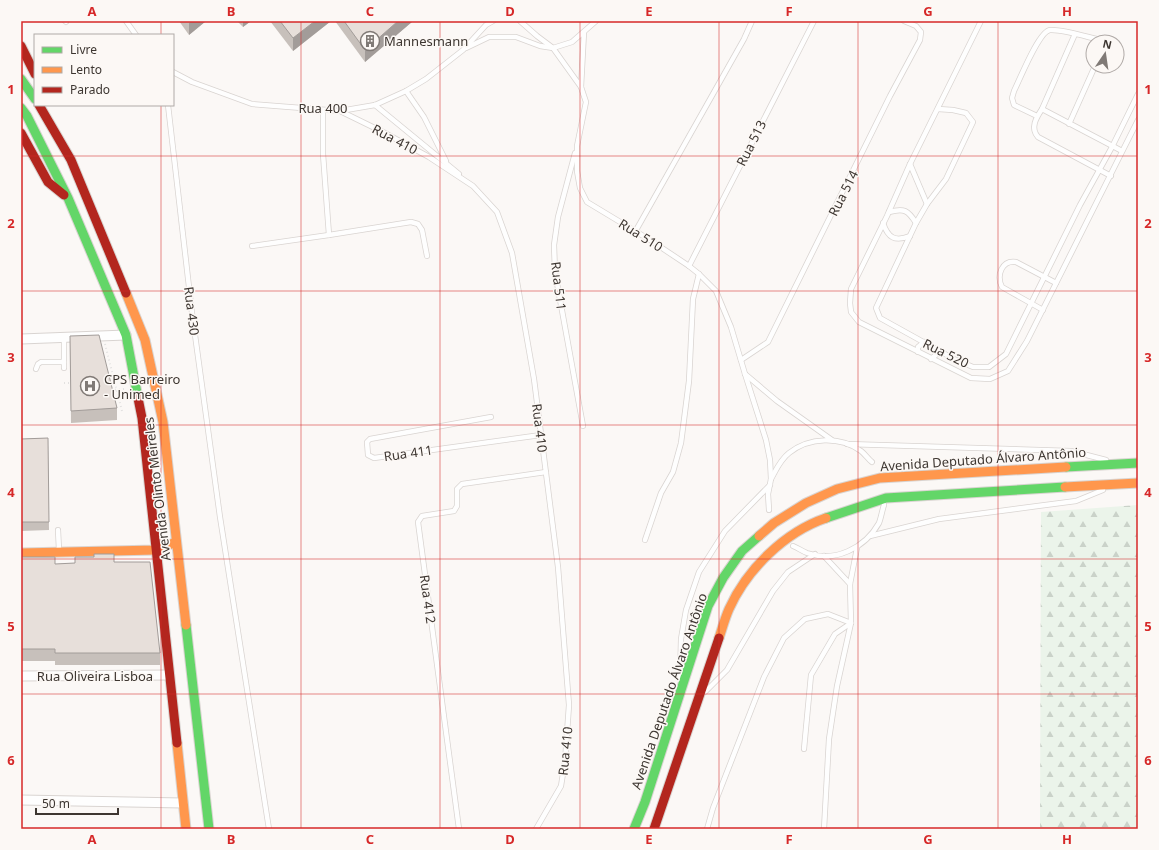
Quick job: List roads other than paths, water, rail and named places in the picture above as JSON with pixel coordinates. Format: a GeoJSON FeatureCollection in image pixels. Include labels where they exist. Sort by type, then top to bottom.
{"type":"FeatureCollection","features":[{"type":"Feature","properties":{"kind":"main road"},"geometry":{"type":"LineString","coordinates":[[21,46],[34,72]]}},
{"type":"Feature","properties":{"kind":"main road"},"geometry":{"type":"LineString","coordinates":[[21,79],[34,97]]}},
{"type":"Feature","properties":{"kind":"main road","name":"Avenida Olinto Meireles"},"geometry":{"type":"LineString","coordinates":[[40,106],[71,160]]}},
{"type":"Feature","properties":{"kind":"main road","name":"Avenida Olinto Meireles"},"geometry":{"type":"LineString","coordinates":[[49,106],[63,134],[71,160],[145,340],[163,422],[209,829]]}},
{"type":"Feature","properties":{"kind":"main road","name":"Avenida Olinto Meireles"},"geometry":{"type":"LineString","coordinates":[[21,108],[27,116],[68,198],[126,335],[142,418],[186,829]]}},
{"type":"Feature","properties":{"kind":"main road","name":"Avenida Olinto Meireles"},"geometry":{"type":"LineString","coordinates":[[21,133],[48,182],[68,198]]}},
{"type":"Feature","properties":{"kind":"main road","name":"Avenida Deputado Álvaro Antônio"},"geometry":{"type":"LineString","coordinates":[[634,829],[645,802],[708,606],[723,578],[742,551],[774,523],[806,503],[837,489],[880,478],[1138,462]]}},
{"type":"Feature","properties":{"kind":"main road"},"geometry":{"type":"LineString","coordinates":[[654,829],[729,609],[743,584],[761,562],[788,538],[817,520],[886,498],[1138,483]]}},
{"type":"Feature","properties":{"kind":"main road"},"geometry":{"type":"LineString","coordinates":[[21,553],[156,550],[176,542]]}},
{"type":"Feature","properties":{"kind":"street"},"geometry":{"type":"LineString","coordinates":[[21,339],[126,335]]}},
{"type":"Feature","properties":{"kind":"street","name":"Rua Oliveira Lisboa"},"geometry":{"type":"LineString","coordinates":[[21,676],[169,675]]}},
{"type":"Feature","properties":{"kind":"street"},"geometry":{"type":"LineString","coordinates":[[21,800],[183,803]]}},
{"type":"Feature","properties":{"kind":"lane"},"geometry":{"type":"LineString","coordinates":[[126,21],[135,34]]}},
{"type":"Feature","properties":{"kind":"lane"},"geometry":{"type":"LineString","coordinates":[[462,50],[486,25],[493,21]]}},
{"type":"Feature","properties":{"kind":"lane","name":"Rua 510"},"geometry":{"type":"LineString","coordinates":[[520,21],[553,48],[582,87]]}},
{"type":"Feature","properties":{"kind":"lane"},"geometry":{"type":"LineString","coordinates":[[635,232],[744,39],[752,21]]}},
{"type":"Feature","properties":{"kind":"lane","name":"Rua 513"},"geometry":{"type":"LineString","coordinates":[[689,266],[814,21]]}},
{"type":"Feature","properties":{"kind":"lane","name":"Rua 514"},"geometry":{"type":"LineString","coordinates":[[741,360],[768,342],[890,96],[920,40],[921,32],[916,26],[904,21]]}},
{"type":"Feature","properties":{"kind":"lane","name":"Rua 520"},"geometry":{"type":"LineString","coordinates":[[981,21],[910,164],[889,212],[851,289],[851,312],[859,322],[971,378],[990,379],[1008,371],[1028,341],[1138,120]]}},
{"type":"Feature","properties":{"kind":"lane"},"geometry":{"type":"LineString","coordinates":[[462,50],[489,37],[516,37],[540,46],[553,48],[572,42],[584,32],[592,22]]}},
{"type":"Feature","properties":{"kind":"lane"},"geometry":{"type":"LineString","coordinates":[[1037,116],[1014,105],[1012,98],[1014,91],[1043,34],[1050,30],[1085,36]]}},
{"type":"Feature","properties":{"kind":"lane","name":"Rua 510"},"geometry":{"type":"LineString","coordinates":[[584,32],[582,87],[586,102],[577,146],[577,171],[580,188],[587,202],[650,240],[689,266],[716,292],[732,327],[766,440],[770,460],[771,479]]}},
{"type":"Feature","properties":{"kind":"lane"},"geometry":{"type":"LineString","coordinates":[[1076,34],[1042,109],[1037,116],[1034,132],[1038,137],[1111,176]]}},
{"type":"Feature","properties":{"kind":"lane","name":"Rua 400"},"geometry":{"type":"LineString","coordinates":[[174,73],[192,82],[252,104],[340,111],[375,105],[406,90],[426,79],[462,50]]}},
{"type":"Feature","properties":{"kind":"lane"},"geometry":{"type":"LineString","coordinates":[[1069,124],[1091,74]]}},
{"type":"Feature","properties":{"kind":"lane"},"geometry":{"type":"LineString","coordinates":[[406,90],[424,118],[447,163]]}},
{"type":"Feature","properties":{"kind":"lane","name":"Rua 520"},"geometry":{"type":"LineString","coordinates":[[938,109],[966,113],[973,122],[946,179],[927,204],[916,223],[876,308],[880,318],[954,359],[973,367],[989,367],[1006,354],[1080,205],[1112,147],[1138,94]]}},
{"type":"Feature","properties":{"kind":"lane"},"geometry":{"type":"LineString","coordinates":[[375,105],[447,163],[472,186]]}},
{"type":"Feature","properties":{"kind":"lane","name":"Rua 430"},"geometry":{"type":"LineString","coordinates":[[168,106],[192,313],[220,517],[269,829]]}},
{"type":"Feature","properties":{"kind":"lane"},"geometry":{"type":"LineString","coordinates":[[1042,109],[1122,151]]}},
{"type":"Feature","properties":{"kind":"lane"},"geometry":{"type":"LineString","coordinates":[[322,110],[329,235]]}},
{"type":"Feature","properties":{"kind":"lane","name":"Rua 410"},"geometry":{"type":"LineString","coordinates":[[340,111],[429,157],[472,186],[497,212],[512,253],[534,380],[540,436],[546,472],[558,568],[569,705],[565,761],[561,786],[536,829]]}},
{"type":"Feature","properties":{"kind":"lane","name":"Rua 511"},"geometry":{"type":"LineString","coordinates":[[577,146],[562,202],[554,245],[555,272],[583,426]]}},
{"type":"Feature","properties":{"kind":"lane"},"geometry":{"type":"LineString","coordinates":[[910,164],[927,204]]}},
{"type":"Feature","properties":{"kind":"lane"},"geometry":{"type":"LineString","coordinates":[[889,212],[899,209],[904,210],[911,215],[916,223]]}},
{"type":"Feature","properties":{"kind":"lane"},"geometry":{"type":"LineString","coordinates":[[252,246],[411,222],[418,224],[422,230],[427,256]]}},
{"type":"Feature","properties":{"kind":"lane"},"geometry":{"type":"LineString","coordinates":[[883,223],[887,233],[895,239],[910,236]]}},
{"type":"Feature","properties":{"kind":"lane"},"geometry":{"type":"LineString","coordinates":[[1043,310],[1002,286],[999,275],[1007,262],[1010,261],[1016,262],[1056,283]]}},
{"type":"Feature","properties":{"kind":"lane"},"geometry":{"type":"LineString","coordinates":[[645,540],[662,494],[673,472],[681,443],[689,381],[693,298],[699,274]]}},
{"type":"Feature","properties":{"kind":"lane"},"geometry":{"type":"LineString","coordinates":[[64,337],[64,368]]}},
{"type":"Feature","properties":{"kind":"lane"},"geometry":{"type":"LineString","coordinates":[[918,352],[918,347],[924,342]]}},
{"type":"Feature","properties":{"kind":"lane"},"geometry":{"type":"LineString","coordinates":[[931,359],[937,354],[938,349]]}},
{"type":"Feature","properties":{"kind":"lane"},"geometry":{"type":"LineString","coordinates":[[36,369],[38,364],[41,362],[64,362]]}},
{"type":"Feature","properties":{"kind":"lane"},"geometry":{"type":"LineString","coordinates":[[745,374],[777,401],[832,440]]}},
{"type":"Feature","properties":{"kind":"lane","name":"Rua 411"},"geometry":{"type":"LineString","coordinates":[[491,417],[370,439],[367,442],[368,455],[374,458],[540,436]]}},
{"type":"Feature","properties":{"kind":"lane"},"geometry":{"type":"LineString","coordinates":[[769,510],[768,494],[771,479],[778,465],[788,454],[801,445],[816,441],[832,440],[847,444],[861,451],[872,462]]}},
{"type":"Feature","properties":{"kind":"lane"},"geometry":{"type":"LineString","coordinates":[[847,444],[1071,451],[1119,463]]}},
{"type":"Feature","properties":{"kind":"lane","name":"Rua 412"},"geometry":{"type":"LineString","coordinates":[[459,829],[418,522],[422,516],[454,511],[457,506],[457,490],[462,484],[546,472]]}},
{"type":"Feature","properties":{"kind":"lane"},"geometry":{"type":"LineString","coordinates":[[870,536],[938,519],[1076,501],[1118,484]]}},
{"type":"Feature","properties":{"kind":"lane"},"geometry":{"type":"LineString","coordinates":[[679,695],[681,639],[686,610],[699,572],[725,531],[770,485]]}},
{"type":"Feature","properties":{"kind":"lane"},"geometry":{"type":"LineString","coordinates":[[793,546],[808,553],[824,556],[841,554],[857,548],[870,536],[879,522],[884,505]]}},
{"type":"Feature","properties":{"kind":"lane"},"geometry":{"type":"LineString","coordinates":[[58,530],[59,552]]}},
{"type":"Feature","properties":{"kind":"lane"},"geometry":{"type":"LineString","coordinates":[[824,829],[829,740],[837,686],[851,623],[850,584],[857,548]]}},
{"type":"Feature","properties":{"kind":"lane"},"geometry":{"type":"LineString","coordinates":[[699,698],[727,670],[773,591],[788,572],[815,554]]}},
{"type":"Feature","properties":{"kind":"lane"},"geometry":{"type":"LineString","coordinates":[[824,556],[850,584]]}},
{"type":"Feature","properties":{"kind":"lane"},"geometry":{"type":"LineString","coordinates":[[707,829],[713,808],[764,677],[784,638],[805,619],[828,614],[851,623]]}},
{"type":"Feature","properties":{"kind":"lane"},"geometry":{"type":"LineString","coordinates":[[804,750],[811,675],[835,634],[851,623]]}},
{"type":"Feature","properties":{"kind":"place","name":"Mannesmann"},"geometry":{"type":"Point","coordinates":[370,41]}},
{"type":"Feature","properties":{"kind":"place","name":"CPS Barreiro - Unimed"},"geometry":{"type":"Point","coordinates":[90,386]}}]}
